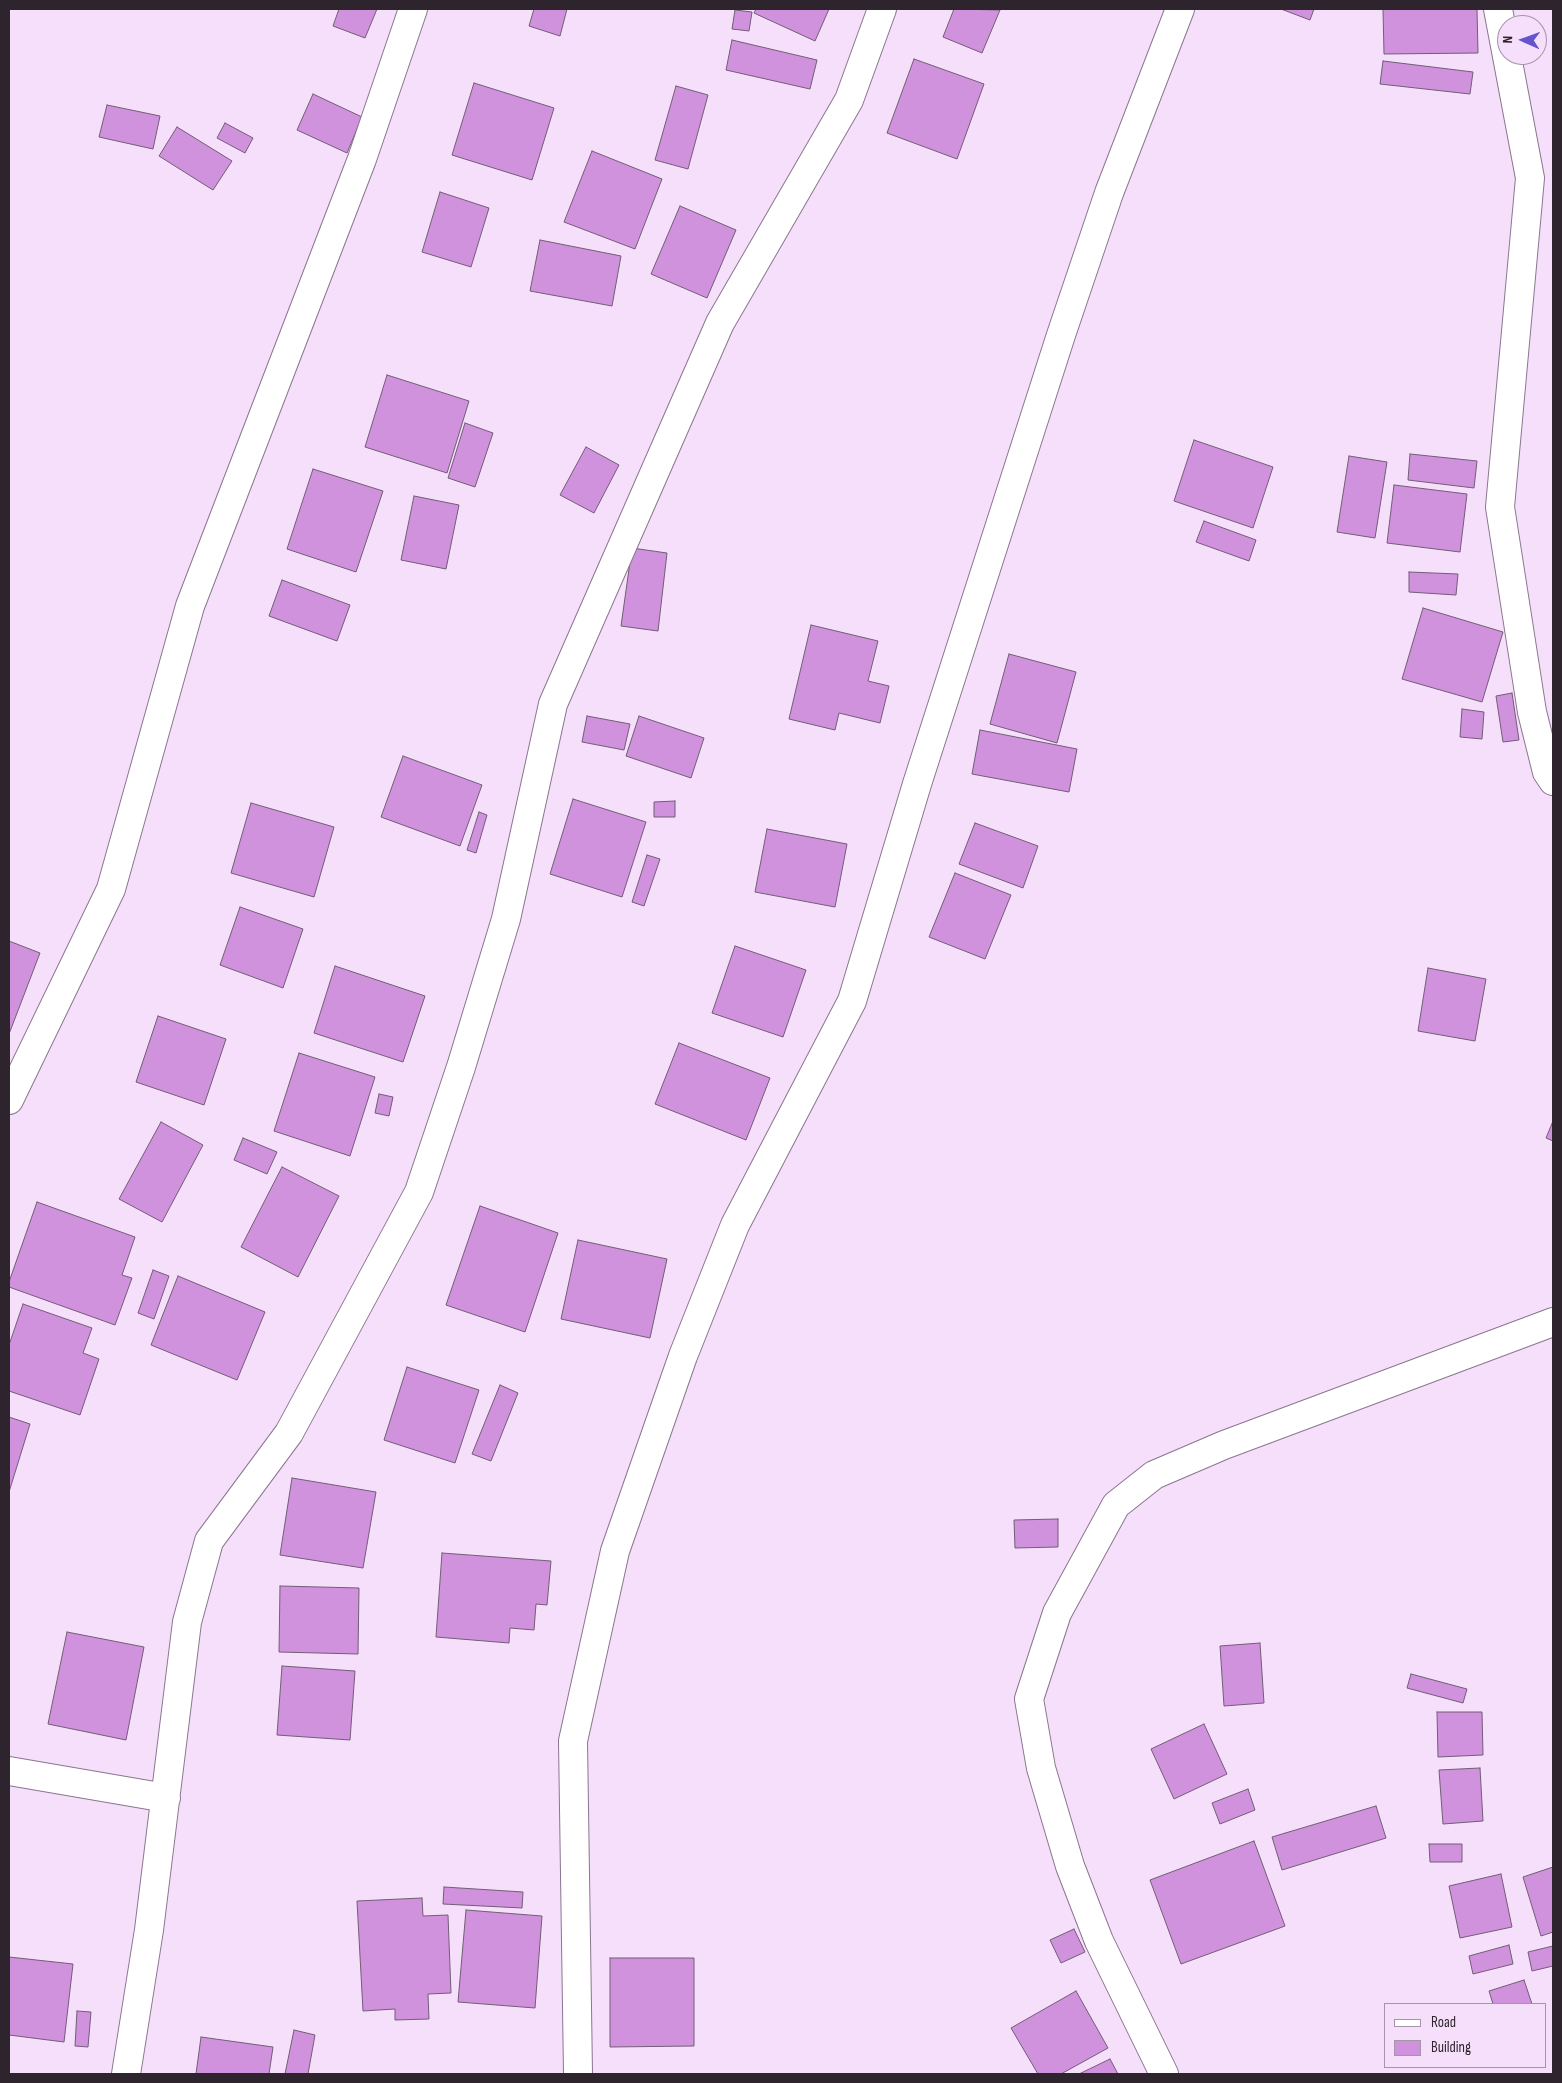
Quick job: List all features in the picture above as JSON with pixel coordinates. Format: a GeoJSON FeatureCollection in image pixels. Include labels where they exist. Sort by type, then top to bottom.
{"type":"FeatureCollection","features":[{"type":"Feature","properties":{"kind":"street"},"geometry":{"type":"LineString","coordinates":[[9,1100],[111,889],[190,606],[362,159],[413,9]]}},
{"type":"Feature","properties":{"kind":"street"},"geometry":{"type":"LineString","coordinates":[[126,2074],[149,1930],[187,1622],[209,1541],[289,1432],[419,1192],[461,1067],[506,919],[553,704],[720,323],[849,100],[882,9]]}},
{"type":"Feature","properties":{"kind":"street"},"geometry":{"type":"LineString","coordinates":[[578,2074],[573,1741],[615,1551],[683,1356],[736,1225],[852,1001],[917,784],[1060,335],[1110,193],[1180,9]]}},
{"type":"Feature","properties":{"kind":"street"},"geometry":{"type":"LineString","coordinates":[[1498,9],[1530,178],[1500,507],[1532,712],[1547,772],[1553,781]]}},
{"type":"Feature","properties":{"kind":"street"},"geometry":{"type":"LineString","coordinates":[[1164,2074],[1099,1941],[1070,1866],[1041,1768],[1029,1700],[1057,1613],[1116,1505],[1154,1475],[1224,1445],[1553,1322]]}},
{"type":"Feature","properties":{"kind":"street"},"geometry":{"type":"LineString","coordinates":[[9,1772],[166,1798]]}},
{"type":"Feature","properties":{"kind":"building"},"geometry":{"type":"Polygon","coordinates":[[[339,9],[377,9],[365,38],[333,26],[339,9]]]}},
{"type":"Feature","properties":{"kind":"building"},"geometry":{"type":"Polygon","coordinates":[[[534,9],[567,9],[560,36],[529,26],[534,9]]]}},
{"type":"Feature","properties":{"kind":"building"},"geometry":{"type":"Polygon","coordinates":[[[756,9],[829,9],[815,41],[754,13],[756,9]]]}},
{"type":"Feature","properties":{"kind":"building"},"geometry":{"type":"Polygon","coordinates":[[[954,9],[1000,10],[982,53],[943,37],[954,9]]]}},
{"type":"Feature","properties":{"kind":"building"},"geometry":{"type":"Polygon","coordinates":[[[1281,9],[1314,9],[1310,20],[1281,9]]]}},
{"type":"Feature","properties":{"kind":"building"},"geometry":{"type":"Polygon","coordinates":[[[1383,9],[1477,9],[1478,53],[1384,54],[1383,9]]]}},
{"type":"Feature","properties":{"kind":"building"},"geometry":{"type":"Polygon","coordinates":[[[735,10],[752,12],[749,31],[732,29],[735,10]]]}},
{"type":"Feature","properties":{"kind":"building"},"geometry":{"type":"Polygon","coordinates":[[[732,40],[817,60],[810,89],[726,70],[732,40]]]}},
{"type":"Feature","properties":{"kind":"building"},"geometry":{"type":"Polygon","coordinates":[[[914,59],[984,84],[957,159],[887,133],[914,59]]]}},
{"type":"Feature","properties":{"kind":"building"},"geometry":{"type":"Polygon","coordinates":[[[1383,61],[1473,72],[1470,94],[1380,84],[1383,61]]]}},
{"type":"Feature","properties":{"kind":"building"},"geometry":{"type":"Polygon","coordinates":[[[474,83],[554,108],[532,180],[452,155],[474,83]]]}},
{"type":"Feature","properties":{"kind":"building"},"geometry":{"type":"Polygon","coordinates":[[[676,86],[708,95],[688,169],[655,160],[676,86]]]}},
{"type":"Feature","properties":{"kind":"building"},"geometry":{"type":"Polygon","coordinates":[[[313,94],[362,117],[347,153],[297,130],[313,94]]]}},
{"type":"Feature","properties":{"kind":"building"},"geometry":{"type":"Polygon","coordinates":[[[107,105],[160,116],[153,149],[99,137],[107,105]]]}},
{"type":"Feature","properties":{"kind":"building"},"geometry":{"type":"Polygon","coordinates":[[[225,123],[253,138],[245,153],[217,138],[225,123]]]}},
{"type":"Feature","properties":{"kind":"building"},"geometry":{"type":"Polygon","coordinates":[[[177,127],[232,161],[213,190],[159,156],[177,127]]]}},
{"type":"Feature","properties":{"kind":"building"},"geometry":{"type":"Polygon","coordinates":[[[592,151],[662,179],[635,249],[564,222],[592,151]]]}},
{"type":"Feature","properties":{"kind":"building"},"geometry":{"type":"Polygon","coordinates":[[[440,192],[489,208],[471,267],[422,252],[440,192]]]}},
{"type":"Feature","properties":{"kind":"building"},"geometry":{"type":"Polygon","coordinates":[[[680,206],[736,230],[707,298],[651,274],[680,206]]]}},
{"type":"Feature","properties":{"kind":"building"},"geometry":{"type":"Polygon","coordinates":[[[540,240],[621,256],[612,306],[530,291],[540,240]]]}},
{"type":"Feature","properties":{"kind":"building"},"geometry":{"type":"Polygon","coordinates":[[[387,375],[469,401],[447,473],[365,447],[387,375]]]}},
{"type":"Feature","properties":{"kind":"building"},"geometry":{"type":"Polygon","coordinates":[[[465,423],[493,433],[475,487],[448,478],[465,423]]]}},
{"type":"Feature","properties":{"kind":"building"},"geometry":{"type":"Polygon","coordinates":[[[1194,440],[1273,467],[1253,528],[1174,501],[1194,440]]]}},
{"type":"Feature","properties":{"kind":"building"},"geometry":{"type":"Polygon","coordinates":[[[586,447],[619,465],[594,513],[560,495],[586,447]]]}},
{"type":"Feature","properties":{"kind":"building"},"geometry":{"type":"Polygon","coordinates":[[[1410,454],[1477,461],[1474,488],[1408,480],[1410,454]]]}},
{"type":"Feature","properties":{"kind":"building"},"geometry":{"type":"Polygon","coordinates":[[[1349,456],[1387,462],[1375,538],[1337,532],[1349,456]]]}},
{"type":"Feature","properties":{"kind":"building"},"geometry":{"type":"Polygon","coordinates":[[[313,469],[383,491],[356,572],[287,549],[313,469]]]}},
{"type":"Feature","properties":{"kind":"building"},"geometry":{"type":"Polygon","coordinates":[[[1394,485],[1467,494],[1460,552],[1387,543],[1394,485]]]}},
{"type":"Feature","properties":{"kind":"building"},"geometry":{"type":"Polygon","coordinates":[[[414,496],[459,505],[446,569],[401,560],[414,496]]]}},
{"type":"Feature","properties":{"kind":"building"},"geometry":{"type":"Polygon","coordinates":[[[1204,521],[1256,540],[1249,561],[1196,542],[1204,521]]]}},
{"type":"Feature","properties":{"kind":"building"},"geometry":{"type":"Polygon","coordinates":[[[632,548],[667,553],[658,631],[621,626],[632,548]]]}},
{"type":"Feature","properties":{"kind":"building"},"geometry":{"type":"Polygon","coordinates":[[[1409,572],[1458,574],[1456,595],[1409,592],[1409,572]]]}},
{"type":"Feature","properties":{"kind":"building"},"geometry":{"type":"Polygon","coordinates":[[[282,580],[350,605],[337,641],[269,616],[282,580]]]}},
{"type":"Feature","properties":{"kind":"building"},"geometry":{"type":"Polygon","coordinates":[[[1423,608],[1503,632],[1482,702],[1402,679],[1423,608]]]}},
{"type":"Feature","properties":{"kind":"building"},"geometry":{"type":"Polygon","coordinates":[[[811,625],[878,641],[868,681],[889,686],[880,723],[839,713],[835,730],[789,719],[811,625]]]}},
{"type":"Feature","properties":{"kind":"building"},"geometry":{"type":"Polygon","coordinates":[[[1009,654],[1076,672],[1057,743],[990,724],[1009,654]]]}},
{"type":"Feature","properties":{"kind":"building"},"geometry":{"type":"Polygon","coordinates":[[[1512,693],[1519,740],[1503,742],[1496,696],[1512,693]]]}},
{"type":"Feature","properties":{"kind":"building"},"geometry":{"type":"Polygon","coordinates":[[[1462,709],[1484,712],[1482,739],[1460,737],[1462,709]]]}},
{"type":"Feature","properties":{"kind":"building"},"geometry":{"type":"Polygon","coordinates":[[[587,716],[630,724],[624,750],[582,742],[587,716]]]}},
{"type":"Feature","properties":{"kind":"building"},"geometry":{"type":"Polygon","coordinates":[[[639,716],[704,738],[691,778],[626,756],[639,716]]]}},
{"type":"Feature","properties":{"kind":"building"},"geometry":{"type":"Polygon","coordinates":[[[980,730],[1077,749],[1069,792],[972,774],[980,730]]]}},
{"type":"Feature","properties":{"kind":"building"},"geometry":{"type":"Polygon","coordinates":[[[403,756],[482,785],[460,846],[381,817],[403,756]]]}},
{"type":"Feature","properties":{"kind":"building"},"geometry":{"type":"Polygon","coordinates":[[[573,799],[646,822],[622,897],[550,874],[573,799]]]}},
{"type":"Feature","properties":{"kind":"building"},"geometry":{"type":"Polygon","coordinates":[[[675,801],[675,817],[654,817],[654,802],[675,801]]]}},
{"type":"Feature","properties":{"kind":"building"},"geometry":{"type":"Polygon","coordinates":[[[251,803],[334,827],[314,897],[231,873],[251,803]]]}},
{"type":"Feature","properties":{"kind":"building"},"geometry":{"type":"Polygon","coordinates":[[[479,812],[487,815],[476,853],[467,850],[479,812]]]}},
{"type":"Feature","properties":{"kind":"building"},"geometry":{"type":"Polygon","coordinates":[[[975,823],[1038,846],[1023,888],[959,864],[975,823]]]}},
{"type":"Feature","properties":{"kind":"building"},"geometry":{"type":"Polygon","coordinates":[[[767,829],[847,844],[835,907],[755,892],[767,829]]]}},
{"type":"Feature","properties":{"kind":"building"},"geometry":{"type":"Polygon","coordinates":[[[647,855],[660,859],[644,906],[632,902],[647,855]]]}},
{"type":"Feature","properties":{"kind":"building"},"geometry":{"type":"Polygon","coordinates":[[[955,873],[1011,895],[985,959],[929,937],[955,873]]]}},
{"type":"Feature","properties":{"kind":"building"},"geometry":{"type":"Polygon","coordinates":[[[240,907],[303,929],[283,988],[220,965],[240,907]]]}},
{"type":"Feature","properties":{"kind":"building"},"geometry":{"type":"Polygon","coordinates":[[[9,941],[40,953],[9,1034],[9,941]]]}},
{"type":"Feature","properties":{"kind":"building"},"geometry":{"type":"Polygon","coordinates":[[[735,946],[806,970],[783,1037],[712,1013],[735,946]]]}},
{"type":"Feature","properties":{"kind":"building"},"geometry":{"type":"Polygon","coordinates":[[[335,966],[425,996],[403,1062],[314,1033],[335,966]]]}},
{"type":"Feature","properties":{"kind":"building"},"geometry":{"type":"Polygon","coordinates":[[[1428,968],[1486,979],[1475,1041],[1418,1031],[1428,968]]]}},
{"type":"Feature","properties":{"kind":"building"},"geometry":{"type":"Polygon","coordinates":[[[158,1016],[226,1039],[204,1105],[136,1082],[158,1016]]]}},
{"type":"Feature","properties":{"kind":"building"},"geometry":{"type":"Polygon","coordinates":[[[679,1043],[770,1078],[746,1140],[655,1104],[679,1043]]]}},
{"type":"Feature","properties":{"kind":"building"},"geometry":{"type":"Polygon","coordinates":[[[299,1053],[375,1077],[350,1156],[274,1131],[299,1053]]]}},
{"type":"Feature","properties":{"kind":"building"},"geometry":{"type":"Polygon","coordinates":[[[379,1094],[393,1097],[389,1116],[375,1113],[379,1094]]]}},
{"type":"Feature","properties":{"kind":"building"},"geometry":{"type":"Polygon","coordinates":[[[1553,1121],[1553,1141],[1546,1138],[1553,1121]]]}},
{"type":"Feature","properties":{"kind":"building"},"geometry":{"type":"Polygon","coordinates":[[[161,1122],[203,1145],[162,1222],[119,1199],[161,1122]]]}},
{"type":"Feature","properties":{"kind":"building"},"geometry":{"type":"Polygon","coordinates":[[[243,1138],[277,1152],[267,1174],[234,1160],[243,1138]]]}},
{"type":"Feature","properties":{"kind":"building"},"geometry":{"type":"Polygon","coordinates":[[[282,1167],[339,1196],[298,1277],[241,1247],[282,1167]]]}},
{"type":"Feature","properties":{"kind":"building"},"geometry":{"type":"Polygon","coordinates":[[[37,1202],[135,1237],[122,1275],[132,1278],[115,1325],[9,1287],[9,1282],[37,1202]]]}},
{"type":"Feature","properties":{"kind":"building"},"geometry":{"type":"Polygon","coordinates":[[[480,1206],[558,1233],[525,1332],[446,1305],[480,1206]]]}},
{"type":"Feature","properties":{"kind":"building"},"geometry":{"type":"Polygon","coordinates":[[[578,1240],[667,1259],[650,1338],[561,1319],[578,1240]]]}},
{"type":"Feature","properties":{"kind":"building"},"geometry":{"type":"Polygon","coordinates":[[[153,1270],[169,1276],[154,1319],[138,1313],[153,1270]]]}},
{"type":"Feature","properties":{"kind":"building"},"geometry":{"type":"Polygon","coordinates":[[[178,1276],[265,1312],[237,1380],[151,1345],[178,1276]]]}},
{"type":"Feature","properties":{"kind":"building"},"geometry":{"type":"Polygon","coordinates":[[[23,1304],[92,1328],[83,1353],[99,1359],[80,1415],[9,1391],[9,1345],[23,1304]]]}},
{"type":"Feature","properties":{"kind":"building"},"geometry":{"type":"Polygon","coordinates":[[[407,1367],[479,1390],[455,1463],[384,1440],[407,1367]]]}},
{"type":"Feature","properties":{"kind":"building"},"geometry":{"type":"Polygon","coordinates":[[[500,1385],[518,1393],[491,1461],[472,1454],[500,1385]]]}},
{"type":"Feature","properties":{"kind":"building"},"geometry":{"type":"Polygon","coordinates":[[[9,1417],[30,1424],[9,1492],[9,1417]]]}},
{"type":"Feature","properties":{"kind":"building"},"geometry":{"type":"Polygon","coordinates":[[[292,1478],[376,1492],[363,1568],[280,1555],[292,1478]]]}},
{"type":"Feature","properties":{"kind":"building"},"geometry":{"type":"Polygon","coordinates":[[[1058,1519],[1058,1547],[1015,1548],[1014,1520],[1058,1519]]]}},
{"type":"Feature","properties":{"kind":"building"},"geometry":{"type":"Polygon","coordinates":[[[442,1553],[551,1561],[547,1605],[536,1604],[534,1630],[510,1628],[509,1643],[436,1637],[442,1553]]]}},
{"type":"Feature","properties":{"kind":"building"},"geometry":{"type":"Polygon","coordinates":[[[280,1586],[359,1588],[358,1654],[279,1652],[280,1586]]]}},
{"type":"Feature","properties":{"kind":"building"},"geometry":{"type":"Polygon","coordinates":[[[67,1632],[144,1647],[126,1740],[48,1724],[67,1632]]]}},
{"type":"Feature","properties":{"kind":"building"},"geometry":{"type":"Polygon","coordinates":[[[1260,1643],[1264,1703],[1224,1706],[1220,1646],[1260,1643]]]}},
{"type":"Feature","properties":{"kind":"building"},"geometry":{"type":"Polygon","coordinates":[[[282,1666],[355,1671],[350,1740],[277,1735],[282,1666]]]}},
{"type":"Feature","properties":{"kind":"building"},"geometry":{"type":"Polygon","coordinates":[[[1411,1674],[1467,1689],[1463,1703],[1407,1688],[1411,1674]]]}},
{"type":"Feature","properties":{"kind":"building"},"geometry":{"type":"Polygon","coordinates":[[[1437,1712],[1482,1712],[1483,1755],[1438,1757],[1437,1712]]]}},
{"type":"Feature","properties":{"kind":"building"},"geometry":{"type":"Polygon","coordinates":[[[1204,1724],[1227,1774],[1174,1799],[1151,1749],[1204,1724]]]}},
{"type":"Feature","properties":{"kind":"building"},"geometry":{"type":"Polygon","coordinates":[[[1480,1768],[1483,1821],[1443,1824],[1439,1770],[1480,1768]]]}},
{"type":"Feature","properties":{"kind":"building"},"geometry":{"type":"Polygon","coordinates":[[[1248,1789],[1255,1810],[1220,1824],[1212,1803],[1248,1789]]]}},
{"type":"Feature","properties":{"kind":"building"},"geometry":{"type":"Polygon","coordinates":[[[1376,1806],[1386,1838],[1282,1870],[1272,1837],[1376,1806]]]}},
{"type":"Feature","properties":{"kind":"building"},"geometry":{"type":"Polygon","coordinates":[[[1254,1841],[1285,1926],[1181,1964],[1150,1880],[1254,1841]]]}},
{"type":"Feature","properties":{"kind":"building"},"geometry":{"type":"Polygon","coordinates":[[[1429,1844],[1462,1844],[1462,1862],[1430,1862],[1429,1844]]]}},
{"type":"Feature","properties":{"kind":"building"},"geometry":{"type":"Polygon","coordinates":[[[1553,1867],[1553,1932],[1541,1936],[1523,1877],[1553,1867]]]}},
{"type":"Feature","properties":{"kind":"building"},"geometry":{"type":"Polygon","coordinates":[[[1501,1874],[1512,1927],[1460,1938],[1449,1886],[1501,1874]]]}},
{"type":"Feature","properties":{"kind":"building"},"geometry":{"type":"Polygon","coordinates":[[[444,1887],[523,1892],[522,1908],[443,1904],[444,1887]]]}},
{"type":"Feature","properties":{"kind":"building"},"geometry":{"type":"Polygon","coordinates":[[[422,1898],[423,1916],[448,1915],[451,1993],[428,1994],[429,2019],[395,2020],[395,2009],[363,2011],[357,1901],[422,1898]]]}},
{"type":"Feature","properties":{"kind":"building"},"geometry":{"type":"Polygon","coordinates":[[[466,1910],[542,1916],[535,2008],[458,2002],[466,1910]]]}},
{"type":"Feature","properties":{"kind":"building"},"geometry":{"type":"Polygon","coordinates":[[[1074,1929],[1085,1952],[1061,1963],[1050,1940],[1074,1929]]]}},
{"type":"Feature","properties":{"kind":"building"},"geometry":{"type":"Polygon","coordinates":[[[1509,1945],[1513,1964],[1473,1974],[1469,1956],[1509,1945]]]}},
{"type":"Feature","properties":{"kind":"building"},"geometry":{"type":"Polygon","coordinates":[[[1553,1946],[1553,1966],[1532,1971],[1528,1952],[1553,1946]]]}},
{"type":"Feature","properties":{"kind":"building"},"geometry":{"type":"Polygon","coordinates":[[[9,1957],[73,1964],[64,2042],[9,2035],[9,1957]]]}},
{"type":"Feature","properties":{"kind":"building"},"geometry":{"type":"Polygon","coordinates":[[[610,1958],[694,1958],[694,2046],[610,2047],[610,1958]]]}},
{"type":"Feature","properties":{"kind":"building"},"geometry":{"type":"Polygon","coordinates":[[[1524,1980],[1532,2003],[1493,2003],[1489,1991],[1524,1980]]]}},
{"type":"Feature","properties":{"kind":"building"},"geometry":{"type":"Polygon","coordinates":[[[1076,1991],[1108,2048],[1061,2074],[1038,2074],[1011,2028],[1076,1991]]]}},
{"type":"Feature","properties":{"kind":"building"},"geometry":{"type":"Polygon","coordinates":[[[77,2011],[91,2012],[88,2047],[75,2046],[77,2011]]]}},
{"type":"Feature","properties":{"kind":"building"},"geometry":{"type":"Polygon","coordinates":[[[294,2030],[315,2035],[308,2074],[285,2074],[294,2030]]]}},
{"type":"Feature","properties":{"kind":"building"},"geometry":{"type":"Polygon","coordinates":[[[201,2037],[273,2047],[269,2074],[196,2074],[201,2037]]]}},
{"type":"Feature","properties":{"kind":"building"},"geometry":{"type":"Polygon","coordinates":[[[1110,2059],[1118,2074],[1079,2074],[1110,2059]]]}}]}
